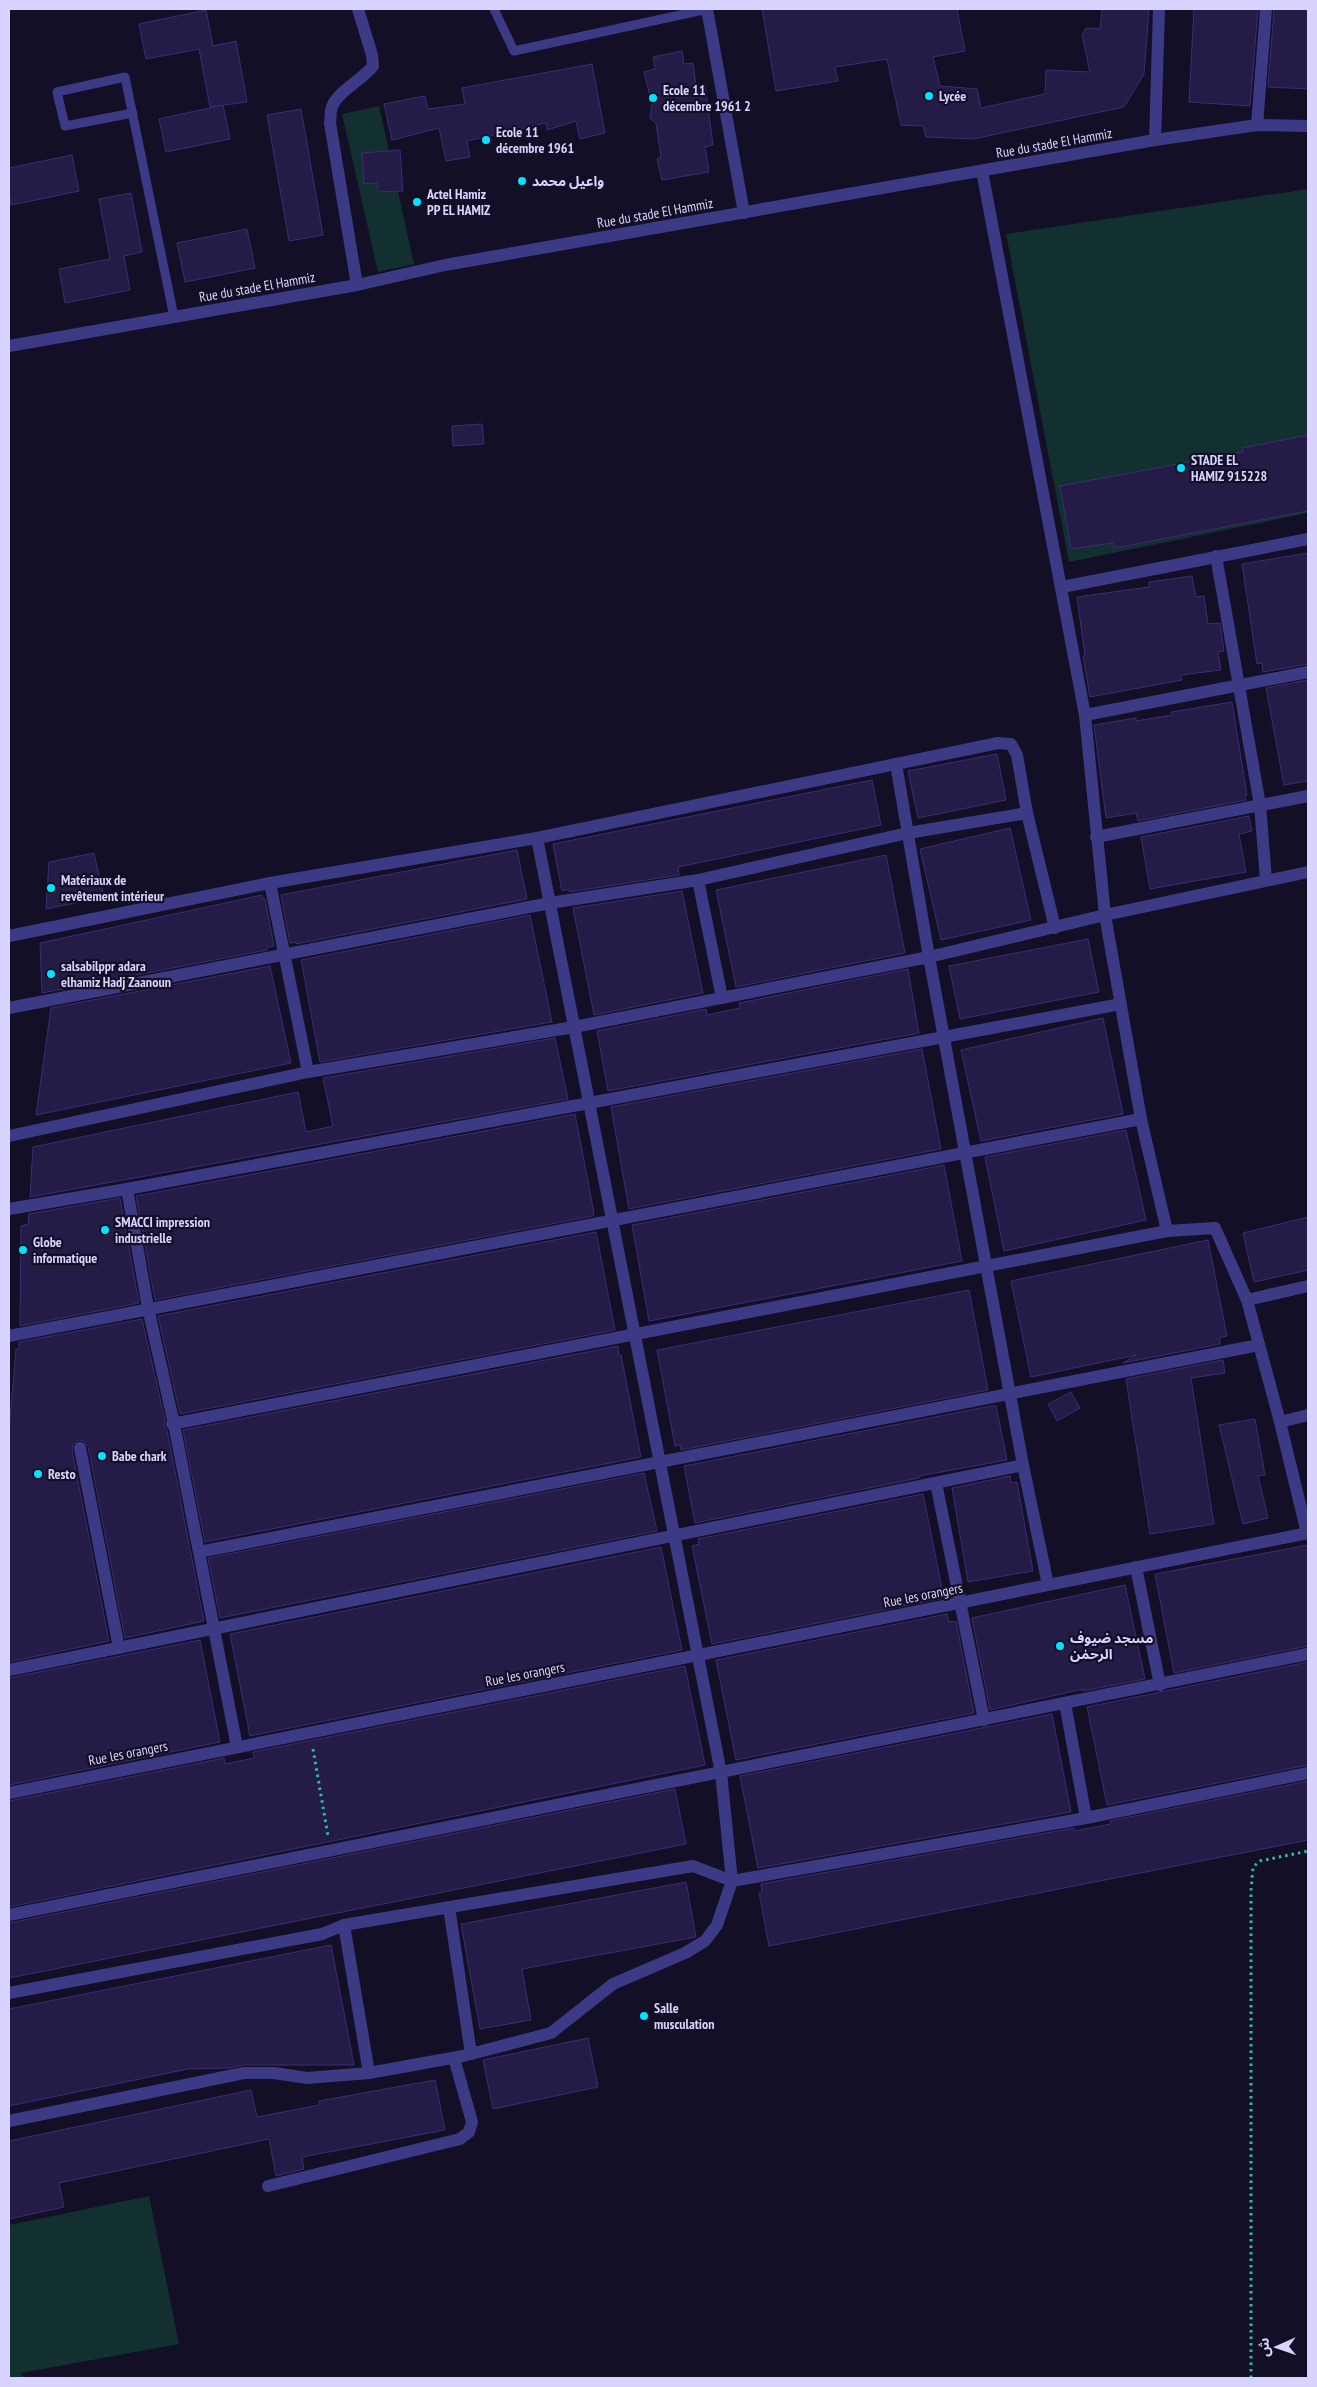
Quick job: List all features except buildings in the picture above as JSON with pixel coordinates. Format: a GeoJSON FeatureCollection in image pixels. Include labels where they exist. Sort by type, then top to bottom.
{"type":"FeatureCollection","features":[{"type":"Feature","properties":{"kind":"street"},"geometry":{"type":"LineString","coordinates":[[357,285],[330,123],[332,107],[338,97],[364,77],[373,66],[372,55],[358,9]]}},
{"type":"Feature","properties":{"kind":"street"},"geometry":{"type":"LineString","coordinates":[[707,9],[744,213]]}},
{"type":"Feature","properties":{"kind":"street"},"geometry":{"type":"LineString","coordinates":[[1155,140],[1160,9]]}},
{"type":"Feature","properties":{"kind":"street"},"geometry":{"type":"LineString","coordinates":[[1257,125],[1266,9]]}},
{"type":"Feature","properties":{"kind":"street","name":"Rue du stade El Hammiz"},"geometry":{"type":"LineString","coordinates":[[9,346],[357,285],[445,265],[1155,140],[1257,125],[1308,126]]}},
{"type":"Feature","properties":{"kind":"street"},"geometry":{"type":"LineString","coordinates":[[982,171],[1085,715],[1105,915],[1141,1119],[1167,1231]]}},
{"type":"Feature","properties":{"kind":"street"},"geometry":{"type":"LineString","coordinates":[[1062,587],[1308,539]]}},
{"type":"Feature","properties":{"kind":"street"},"geometry":{"type":"LineString","coordinates":[[1216,556],[1260,805],[1266,880]]}},
{"type":"Feature","properties":{"kind":"street"},"geometry":{"type":"LineString","coordinates":[[1085,715],[1308,672]]}},
{"type":"Feature","properties":{"kind":"street"},"geometry":{"type":"LineString","coordinates":[[9,936],[270,882],[537,838],[998,743],[1011,744],[1017,756],[1026,813],[1056,928]]}},
{"type":"Feature","properties":{"kind":"street"},"geometry":{"type":"LineString","coordinates":[[896,764],[929,957],[1023,1465],[1048,1585]]}},
{"type":"Feature","properties":{"kind":"street"},"geometry":{"type":"LineString","coordinates":[[1096,836],[1308,796]]}},
{"type":"Feature","properties":{"kind":"street"},"geometry":{"type":"LineString","coordinates":[[9,1008],[550,903],[698,880],[908,833],[1026,813]]}},
{"type":"Feature","properties":{"kind":"street"},"geometry":{"type":"LineString","coordinates":[[9,2121],[244,2073],[274,2073],[307,2078],[369,2074],[454,2058],[551,2033],[613,1984],[685,1953],[705,1941],[717,1924],[732,1881],[722,1773],[537,838]]}},
{"type":"Feature","properties":{"kind":"street"},"geometry":{"type":"LineString","coordinates":[[9,1136],[308,1072],[574,1027],[929,957],[1105,915],[1308,872]]}},
{"type":"Feature","properties":{"kind":"street"},"geometry":{"type":"LineString","coordinates":[[698,880],[722,998]]}},
{"type":"Feature","properties":{"kind":"street"},"geometry":{"type":"LineString","coordinates":[[270,882],[308,1072]]}},
{"type":"Feature","properties":{"kind":"street"},"geometry":{"type":"LineString","coordinates":[[9,1209],[127,1189],[1121,1004]]}},
{"type":"Feature","properties":{"kind":"street"},"geometry":{"type":"LineString","coordinates":[[9,1336],[1141,1119]]}},
{"type":"Feature","properties":{"kind":"street"},"geometry":{"type":"LineString","coordinates":[[127,1189],[148,1308],[199,1552],[236,1747]]}},
{"type":"Feature","properties":{"kind":"street"},"geometry":{"type":"LineString","coordinates":[[173,1424],[1167,1231],[1215,1228],[1247,1300],[1308,1533]]}},
{"type":"Feature","properties":{"kind":"street"},"geometry":{"type":"LineString","coordinates":[[1247,1300],[1308,1286]]}},
{"type":"Feature","properties":{"kind":"street"},"geometry":{"type":"LineString","coordinates":[[199,1552],[1259,1345]]}},
{"type":"Feature","properties":{"kind":"street"},"geometry":{"type":"LineString","coordinates":[[1280,1422],[1308,1415]]}},
{"type":"Feature","properties":{"kind":"street"},"geometry":{"type":"LineString","coordinates":[[80,1448],[119,1648]]}},
{"type":"Feature","properties":{"kind":"street"},"geometry":{"type":"LineString","coordinates":[[9,1670],[1023,1465]]}},
{"type":"Feature","properties":{"kind":"street"},"geometry":{"type":"LineString","coordinates":[[936,1483],[984,1720]]}},
{"type":"Feature","properties":{"kind":"street","name":"Rue les orangers"},"geometry":{"type":"LineString","coordinates":[[9,1793],[1308,1533]]}},
{"type":"Feature","properties":{"kind":"street"},"geometry":{"type":"LineString","coordinates":[[1136,1567],[1160,1685]]}},
{"type":"Feature","properties":{"kind":"street"},"geometry":{"type":"LineString","coordinates":[[9,1915],[1308,1654]]}},
{"type":"Feature","properties":{"kind":"street"},"geometry":{"type":"LineString","coordinates":[[1066,1703],[1086,1818]]}},
{"type":"Feature","properties":{"kind":"street"},"geometry":{"type":"LineString","coordinates":[[9,1993],[322,1934],[344,1926],[449,1907],[693,1866],[732,1881],[1086,1818],[1308,1773]]}},
{"type":"Feature","properties":{"kind":"street"},"geometry":{"type":"LineString","coordinates":[[449,1907],[471,2054]]}},
{"type":"Feature","properties":{"kind":"street"},"geometry":{"type":"LineString","coordinates":[[344,1926],[369,2074]]}},
{"type":"Feature","properties":{"kind":"street"},"geometry":{"type":"LineString","coordinates":[[268,2186],[460,2139],[469,2132],[472,2122],[454,2058]]}},
{"type":"Feature","properties":{"kind":"lane"},"geometry":{"type":"LineString","coordinates":[[494,9],[514,51],[707,9]]}},
{"type":"Feature","properties":{"kind":"lane"},"geometry":{"type":"LineString","coordinates":[[133,113],[65,126],[57,92],[126,77],[174,317]]}},
{"type":"Feature","properties":{"kind":"path"},"geometry":{"type":"LineString","coordinates":[[310,1732],[331,1851]]}},
{"type":"Feature","properties":{"kind":"path"},"geometry":{"type":"LineString","coordinates":[[1251,2378],[1251,1890],[1253,1867],[1260,1861],[1308,1851]]}},
{"type":"Feature","properties":{"kind":"green space"},"geometry":{"type":"Polygon","coordinates":[[[379,106],[414,264],[378,272],[342,114],[379,106]]]}},
{"type":"Feature","properties":{"kind":"green space"},"geometry":{"type":"Polygon","coordinates":[[[1308,189],[1308,513],[1069,562],[1006,234],[1308,189]]]}},
{"type":"Feature","properties":{"kind":"green space"},"geometry":{"type":"Polygon","coordinates":[[[149,2196],[179,2344],[21,2373],[24,2378],[9,2378],[9,2225],[149,2196]]]}},
{"type":"Feature","properties":{"kind":"place","name":"Lycée"},"geometry":{"type":"Point","coordinates":[929,96]}},
{"type":"Feature","properties":{"kind":"place","name":"Ecole 11 décembre 1961 2"},"geometry":{"type":"Point","coordinates":[653,98]}},
{"type":"Feature","properties":{"kind":"place","name":"Ecole 11 décembre 1961"},"geometry":{"type":"Point","coordinates":[486,140]}},
{"type":"Feature","properties":{"kind":"place","name":"واعيل محمد"},"geometry":{"type":"Point","coordinates":[522,181]}},
{"type":"Feature","properties":{"kind":"place","name":"Actel Hamiz PP EL HAMIZ"},"geometry":{"type":"Point","coordinates":[417,202]}},
{"type":"Feature","properties":{"kind":"place","name":"STADE EL HAMIZ 915228"},"geometry":{"type":"Point","coordinates":[1181,468]}},
{"type":"Feature","properties":{"kind":"place","name":"Matériaux de revêtement intérieur"},"geometry":{"type":"Point","coordinates":[51,888]}},
{"type":"Feature","properties":{"kind":"place","name":"salsabilppr adara elhamiz Hadj Zaanoun"},"geometry":{"type":"Point","coordinates":[51,974]}},
{"type":"Feature","properties":{"kind":"place","name":"SMACCI impression industrielle"},"geometry":{"type":"Point","coordinates":[105,1230]}},
{"type":"Feature","properties":{"kind":"place","name":"Globe informatique"},"geometry":{"type":"Point","coordinates":[23,1250]}},
{"type":"Feature","properties":{"kind":"place","name":"Babe chark"},"geometry":{"type":"Point","coordinates":[102,1456]}},
{"type":"Feature","properties":{"kind":"place","name":"Resto"},"geometry":{"type":"Point","coordinates":[38,1474]}},
{"type":"Feature","properties":{"kind":"place","name":"مسجد ضيوف الرحمٰن"},"geometry":{"type":"Point","coordinates":[1060,1646]}},
{"type":"Feature","properties":{"kind":"place","name":"Salle musculation"},"geometry":{"type":"Point","coordinates":[644,2016]}}]}
